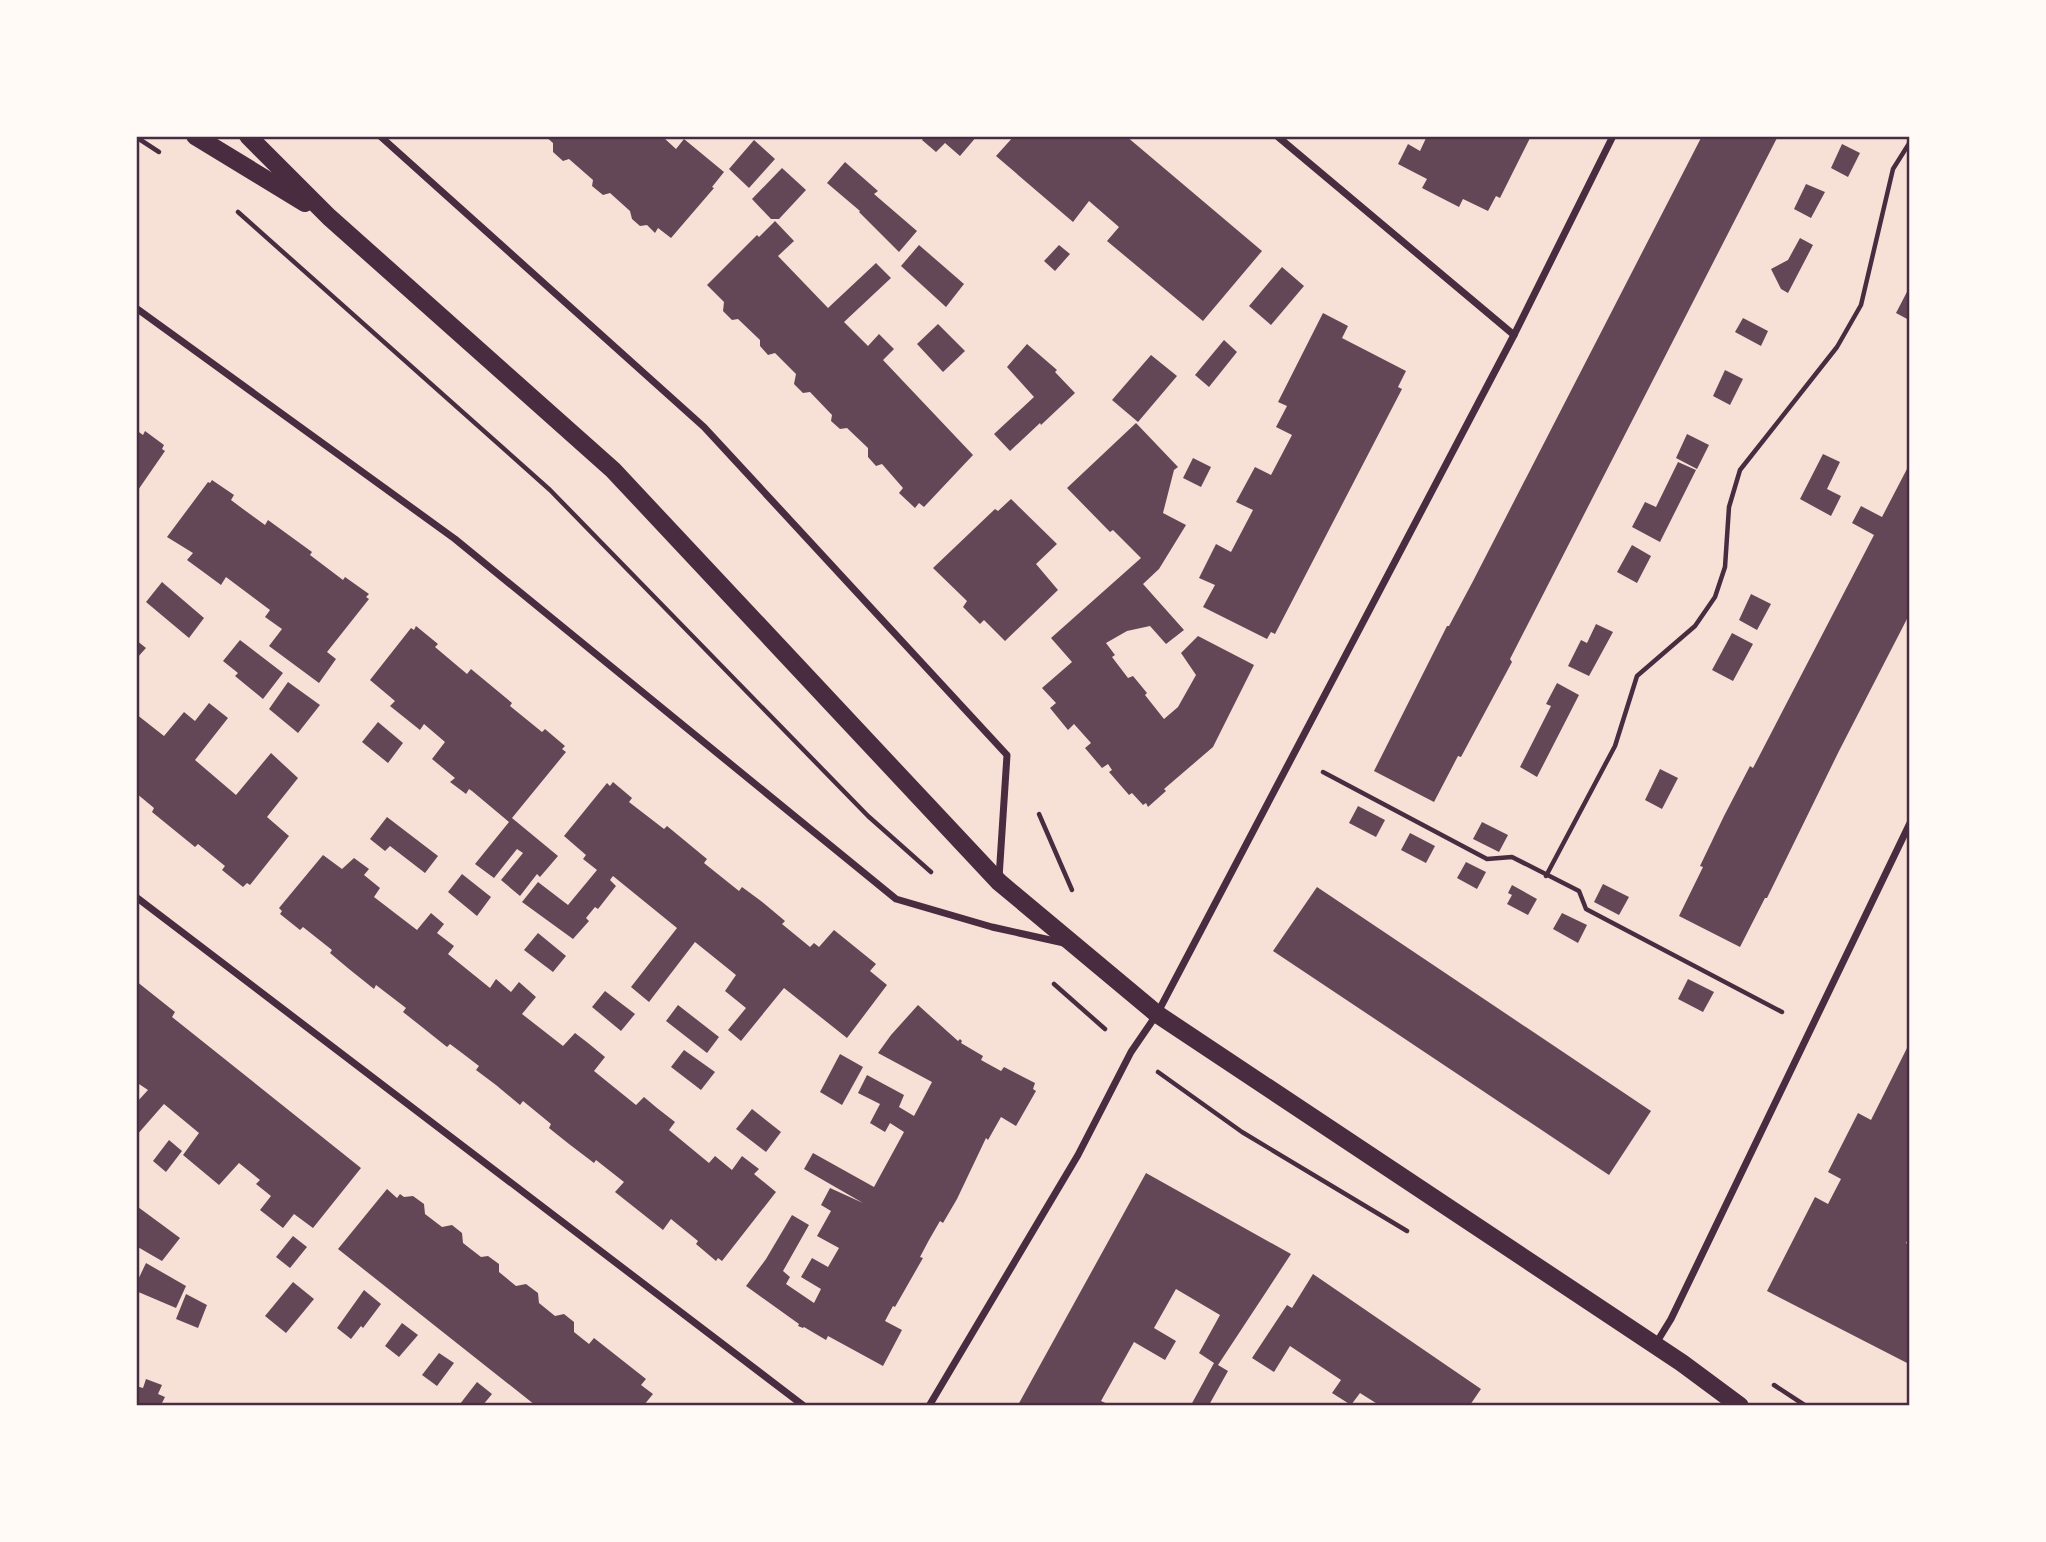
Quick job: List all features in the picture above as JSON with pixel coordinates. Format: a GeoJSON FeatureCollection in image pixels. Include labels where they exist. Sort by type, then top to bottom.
{"type":"FeatureCollection","features":[{"type":"Feature","properties":{"kind":"main road"},"geometry":{"type":"LineString","coordinates":[[195,136],[329,217]]}},
{"type":"Feature","properties":{"kind":"main road"},"geometry":{"type":"LineString","coordinates":[[248,136],[329,217],[613,470],[999,882],[1072,945],[1157,1014],[1740,1405]]}},
{"type":"Feature","properties":{"kind":"street"},"geometry":{"type":"LineString","coordinates":[[380,136],[704,427],[1007,755],[999,882]]}},
{"type":"Feature","properties":{"kind":"street"},"geometry":{"type":"LineString","coordinates":[[1277,136],[1514,335]]}},
{"type":"Feature","properties":{"kind":"street"},"geometry":{"type":"LineString","coordinates":[[929,1405],[1078,1155],[1131,1052],[1157,1014],[1514,335],[1612,136]]}},
{"type":"Feature","properties":{"kind":"street"},"geometry":{"type":"LineString","coordinates":[[136,308],[455,539],[896,899],[992,927],[1072,945]]}},
{"type":"Feature","properties":{"kind":"street"},"geometry":{"type":"LineString","coordinates":[[1655,1346],[1671,1318],[1909,823]]}},
{"type":"Feature","properties":{"kind":"street"},"geometry":{"type":"LineString","coordinates":[[136,897],[804,1405]]}},
{"type":"Feature","properties":{"kind":"path"},"geometry":{"type":"LineString","coordinates":[[136,137],[159,153]]}},
{"type":"Feature","properties":{"kind":"path"},"geometry":{"type":"LineString","coordinates":[[1546,876],[1615,747],[1637,676],[1695,626],[1715,597],[1725,567],[1728,507],[1740,470],[1837,347],[1861,305],[1893,169],[1909,142]]}},
{"type":"Feature","properties":{"kind":"path"},"geometry":{"type":"LineString","coordinates":[[237,211],[550,490],[868,816],[939,879]]}},
{"type":"Feature","properties":{"kind":"path"},"geometry":{"type":"LineString","coordinates":[[1293,756],[1487,859],[1512,857],[1579,891],[1586,909],[1811,1027]]}},
{"type":"Feature","properties":{"kind":"path"},"geometry":{"type":"LineString","coordinates":[[1051,981],[1131,1052],[1178,1088],[1242,1132],[1418,1238]]}},
{"type":"Feature","properties":{"kind":"building"},"geometry":{"type":"Polygon","coordinates":[[[545,136],[665,136],[676,149],[684,139],[724,172],[712,187],[714,188],[671,238],[658,228],[655,233],[647,225],[640,226],[632,219],[630,211],[610,193],[603,195],[592,186],[593,180],[569,159],[563,161],[553,152],[553,143],[545,136]]]}},
{"type":"Feature","properties":{"kind":"building"},"geometry":{"type":"Polygon","coordinates":[[[925,136],[977,136],[960,156],[945,143],[936,152],[922,140],[925,136]]]}},
{"type":"Feature","properties":{"kind":"building"},"geometry":{"type":"Polygon","coordinates":[[[1014,136],[1126,136],[1262,251],[1203,321],[1107,241],[1119,227],[1089,201],[1073,222],[996,156],[1014,136]]]}},
{"type":"Feature","properties":{"kind":"building"},"geometry":{"type":"Polygon","coordinates":[[[1427,136],[1531,136],[1500,198],[1496,196],[1488,211],[1463,199],[1459,207],[1422,188],[1427,179],[1398,164],[1408,144],[1420,151],[1427,136]]]}},
{"type":"Feature","properties":{"kind":"building"},"geometry":{"type":"Polygon","coordinates":[[[1702,136],[1778,136],[1510,659],[1512,662],[1434,802],[1374,771],[1702,136]]]}},
{"type":"Feature","properties":{"kind":"building"},"geometry":{"type":"Polygon","coordinates":[[[754,140],[775,159],[749,188],[729,169],[754,140]]]}},
{"type":"Feature","properties":{"kind":"building"},"geometry":{"type":"Polygon","coordinates":[[[1842,144],[1860,153],[1848,177],[1831,168],[1842,144]]]}},
{"type":"Feature","properties":{"kind":"building"},"geometry":{"type":"Polygon","coordinates":[[[845,162],[878,191],[874,194],[917,231],[899,252],[860,211],[827,183],[845,162]]]}},
{"type":"Feature","properties":{"kind":"building"},"geometry":{"type":"Polygon","coordinates":[[[782,168],[806,190],[779,219],[771,219],[752,199],[782,168]]]}},
{"type":"Feature","properties":{"kind":"building"},"geometry":{"type":"Polygon","coordinates":[[[1806,184],[1825,192],[1811,218],[1794,209],[1806,184]]]}},
{"type":"Feature","properties":{"kind":"building"},"geometry":{"type":"Polygon","coordinates":[[[775,221],[794,241],[778,256],[828,308],[876,263],[891,278],[844,322],[868,346],[879,334],[894,349],[883,360],[973,455],[924,507],[919,503],[915,508],[899,493],[903,488],[882,464],[876,466],[868,457],[868,448],[847,428],[840,429],[831,421],[832,415],[810,392],[803,393],[794,384],[796,374],[775,353],[768,355],[760,346],[760,340],[738,319],[732,320],[723,311],[724,302],[707,285],[757,235],[759,237],[775,221]]]}},
{"type":"Feature","properties":{"kind":"building"},"geometry":{"type":"Polygon","coordinates":[[[1800,238],[1813,245],[1788,293],[1781,289],[1771,269],[1788,260],[1800,238]]]}},
{"type":"Feature","properties":{"kind":"building"},"geometry":{"type":"Polygon","coordinates":[[[919,245],[964,284],[946,307],[901,266],[919,245]]]}},
{"type":"Feature","properties":{"kind":"building"},"geometry":{"type":"Polygon","coordinates":[[[1059,245],[1070,254],[1055,271],[1044,261],[1059,245]]]}},
{"type":"Feature","properties":{"kind":"building"},"geometry":{"type":"Polygon","coordinates":[[[1282,267],[1304,286],[1271,325],[1249,306],[1282,267]]]}},
{"type":"Feature","properties":{"kind":"building"},"geometry":{"type":"Polygon","coordinates":[[[1909,288],[1909,320],[1896,313],[1909,288]]]}},
{"type":"Feature","properties":{"kind":"building"},"geometry":{"type":"Polygon","coordinates":[[[1323,313],[1348,326],[1342,338],[1406,371],[1398,387],[1402,389],[1275,634],[1271,632],[1267,639],[1203,607],[1215,585],[1199,578],[1216,544],[1231,552],[1253,510],[1236,502],[1255,467],[1271,475],[1292,435],[1276,427],[1287,406],[1278,402],[1323,313]]]}},
{"type":"Feature","properties":{"kind":"building"},"geometry":{"type":"Polygon","coordinates":[[[1743,318],[1768,331],[1761,346],[1735,332],[1743,318]]]}},
{"type":"Feature","properties":{"kind":"building"},"geometry":{"type":"Polygon","coordinates":[[[938,324],[965,351],[943,372],[917,344],[938,324]]]}},
{"type":"Feature","properties":{"kind":"building"},"geometry":{"type":"Polygon","coordinates":[[[1224,340],[1237,352],[1209,387],[1195,375],[1224,340]]]}},
{"type":"Feature","properties":{"kind":"building"},"geometry":{"type":"Polygon","coordinates":[[[1027,344],[1057,370],[1055,372],[1075,393],[1010,451],[994,434],[1034,397],[1007,367],[1027,344]]]}},
{"type":"Feature","properties":{"kind":"building"},"geometry":{"type":"Polygon","coordinates":[[[1151,355],[1177,376],[1138,422],[1112,400],[1151,355]]]}},
{"type":"Feature","properties":{"kind":"building"},"geometry":{"type":"Polygon","coordinates":[[[1725,370],[1743,379],[1730,405],[1713,396],[1725,370]]]}},
{"type":"Feature","properties":{"kind":"building"},"geometry":{"type":"Polygon","coordinates":[[[1136,423],[1178,467],[1174,470],[1163,513],[1186,525],[1159,569],[1143,584],[1184,630],[1166,644],[1150,626],[1127,631],[1106,643],[1115,655],[1112,657],[1128,678],[1133,676],[1164,719],[1178,707],[1196,675],[1181,653],[1198,636],[1254,665],[1213,747],[1164,789],[1166,791],[1148,807],[1132,793],[1129,795],[1109,772],[1112,770],[1108,764],[1102,768],[1085,748],[1091,743],[1074,724],[1068,730],[1050,708],[1056,703],[1042,688],[1072,662],[1051,638],[1141,558],[1113,530],[1110,532],[1067,488],[1136,423]]]}},
{"type":"Feature","properties":{"kind":"building"},"geometry":{"type":"Polygon","coordinates":[[[136,430],[143,435],[145,431],[164,445],[162,449],[165,451],[136,493],[136,430]]]}},
{"type":"Feature","properties":{"kind":"building"},"geometry":{"type":"Polygon","coordinates":[[[1687,434],[1709,445],[1697,469],[1676,458],[1687,434]]]}},
{"type":"Feature","properties":{"kind":"building"},"geometry":{"type":"Polygon","coordinates":[[[1823,454],[1840,462],[1827,489],[1841,496],[1831,516],[1800,499],[1823,454]]]}},
{"type":"Feature","properties":{"kind":"building"},"geometry":{"type":"Polygon","coordinates":[[[1193,458],[1211,467],[1201,487],[1183,478],[1193,458]]]}},
{"type":"Feature","properties":{"kind":"building"},"geometry":{"type":"Polygon","coordinates":[[[1678,462],[1696,470],[1660,542],[1632,527],[1645,502],[1656,507],[1678,462]]]}},
{"type":"Feature","properties":{"kind":"building"},"geometry":{"type":"Polygon","coordinates":[[[1909,465],[1909,615],[1740,947],[1679,916],[1724,816],[1750,766],[1753,768],[1874,535],[1852,523],[1861,506],[1882,517],[1909,465]]]}},
{"type":"Feature","properties":{"kind":"building"},"geometry":{"type":"Polygon","coordinates":[[[212,480],[234,495],[231,500],[265,525],[268,520],[312,552],[310,555],[343,580],[345,577],[369,594],[366,597],[369,599],[327,652],[336,659],[319,683],[269,646],[282,629],[265,617],[270,610],[226,577],[221,585],[187,560],[193,553],[167,537],[212,480]]]}},
{"type":"Feature","properties":{"kind":"building"},"geometry":{"type":"Polygon","coordinates":[[[1011,499],[1057,544],[1036,564],[1058,590],[1005,641],[984,620],[980,624],[963,607],[967,601],[933,568],[995,509],[998,511],[1011,499]]]}},
{"type":"Feature","properties":{"kind":"building"},"geometry":{"type":"Polygon","coordinates":[[[1632,545],[1651,556],[1637,583],[1617,572],[1632,545]]]}},
{"type":"Feature","properties":{"kind":"building"},"geometry":{"type":"Polygon","coordinates":[[[162,582],[204,618],[189,638],[146,602],[162,582]]]}},
{"type":"Feature","properties":{"kind":"building"},"geometry":{"type":"Polygon","coordinates":[[[1751,594],[1771,604],[1757,630],[1739,620],[1751,594]]]}},
{"type":"Feature","properties":{"kind":"building"},"geometry":{"type":"Polygon","coordinates":[[[1596,624],[1613,632],[1589,676],[1568,666],[1581,640],[1587,643],[1596,624]]]}},
{"type":"Feature","properties":{"kind":"building"},"geometry":{"type":"Polygon","coordinates":[[[416,626],[438,644],[435,647],[467,674],[471,669],[512,703],[510,706],[542,732],[545,729],[565,746],[562,749],[566,752],[512,818],[558,856],[540,877],[537,874],[520,896],[501,880],[523,853],[517,849],[494,878],[475,864],[509,822],[472,791],[469,789],[466,794],[450,782],[455,778],[432,759],[445,742],[424,724],[420,730],[390,706],[395,701],[370,680],[411,628],[414,630],[416,626]]]}},
{"type":"Feature","properties":{"kind":"building"},"geometry":{"type":"Polygon","coordinates":[[[1732,633],[1753,644],[1733,681],[1712,670],[1732,633]]]}},
{"type":"Feature","properties":{"kind":"building"},"geometry":{"type":"Polygon","coordinates":[[[136,640],[146,648],[136,659],[136,640]]]}},
{"type":"Feature","properties":{"kind":"building"},"geometry":{"type":"Polygon","coordinates":[[[240,640],[283,673],[263,699],[235,676],[238,673],[223,661],[240,640]]]}},
{"type":"Feature","properties":{"kind":"building"},"geometry":{"type":"Polygon","coordinates":[[[288,682],[320,705],[298,733],[269,709],[288,682]]]}},
{"type":"Feature","properties":{"kind":"building"},"geometry":{"type":"Polygon","coordinates":[[[1557,683],[1579,695],[1537,777],[1520,767],[1551,706],[1546,704],[1557,683]]]}},
{"type":"Feature","properties":{"kind":"building"},"geometry":{"type":"Polygon","coordinates":[[[209,703],[228,718],[195,760],[236,795],[271,753],[298,778],[267,817],[289,836],[250,885],[247,883],[243,887],[222,870],[225,866],[198,844],[195,847],[152,812],[154,808],[136,793],[136,714],[164,736],[184,712],[195,721],[209,703]]]}},
{"type":"Feature","properties":{"kind":"building"},"geometry":{"type":"Polygon","coordinates":[[[378,722],[403,743],[388,763],[362,742],[378,722]]]}},
{"type":"Feature","properties":{"kind":"building"},"geometry":{"type":"Polygon","coordinates":[[[1660,769],[1678,778],[1662,809],[1645,800],[1660,769]]]}},
{"type":"Feature","properties":{"kind":"building"},"geometry":{"type":"Polygon","coordinates":[[[613,782],[632,798],[629,802],[664,829],[667,826],[707,859],[704,863],[739,891],[742,887],[761,901],[785,921],[782,924],[810,947],[814,943],[819,947],[834,930],[876,964],[870,971],[887,985],[847,1038],[784,988],[741,1041],[728,1030],[746,1008],[725,991],[736,975],[695,942],[649,1002],[631,987],[677,928],[613,876],[610,880],[616,886],[598,909],[595,907],[586,918],[589,921],[573,939],[522,902],[538,882],[568,905],[597,870],[583,859],[586,855],[564,836],[607,783],[610,786],[613,782]]]}},
{"type":"Feature","properties":{"kind":"building"},"geometry":{"type":"Polygon","coordinates":[[[1358,806],[1385,820],[1376,837],[1349,823],[1358,806]]]}},
{"type":"Feature","properties":{"kind":"building"},"geometry":{"type":"Polygon","coordinates":[[[387,817],[438,856],[425,873],[390,846],[385,851],[370,839],[387,817]]]}},
{"type":"Feature","properties":{"kind":"building"},"geometry":{"type":"Polygon","coordinates":[[[1482,822],[1508,835],[1499,852],[1473,839],[1482,822]]]}},
{"type":"Feature","properties":{"kind":"building"},"geometry":{"type":"Polygon","coordinates":[[[1410,833],[1435,846],[1426,863],[1401,850],[1410,833]]]}},
{"type":"Feature","properties":{"kind":"building"},"geometry":{"type":"Polygon","coordinates":[[[323,855],[342,869],[354,858],[369,869],[364,875],[380,888],[374,897],[417,930],[431,913],[444,924],[437,933],[454,946],[448,954],[490,988],[496,979],[511,992],[519,982],[536,997],[522,1014],[563,1046],[575,1033],[588,1043],[605,1057],[594,1071],[636,1105],[644,1097],[675,1122],[669,1130],[709,1163],[715,1156],[732,1170],[742,1156],[759,1169],[754,1174],[776,1192],[722,1261],[718,1258],[716,1261],[696,1244],[698,1241],[671,1219],[663,1230],[615,1192],[624,1182],[596,1160],[594,1163],[569,1144],[549,1128],[551,1124],[523,1101],[520,1105],[476,1070],[479,1066],[450,1044],[447,1047],[403,1012],[406,1008],[376,985],[374,989],[303,927],[300,930],[280,914],[282,911],[279,908],[323,855]]]}},
{"type":"Feature","properties":{"kind":"building"},"geometry":{"type":"Polygon","coordinates":[[[1466,862],[1486,872],[1477,889],[1457,878],[1466,862]]]}},
{"type":"Feature","properties":{"kind":"building"},"geometry":{"type":"Polygon","coordinates":[[[462,874],[491,897],[477,916],[448,892],[462,874]]]}},
{"type":"Feature","properties":{"kind":"building"},"geometry":{"type":"Polygon","coordinates":[[[1603,884],[1629,897],[1619,915],[1594,902],[1603,884]]]}},
{"type":"Feature","properties":{"kind":"building"},"geometry":{"type":"Polygon","coordinates":[[[1512,885],[1537,899],[1528,915],[1507,904],[1512,895],[1508,893],[1512,885]]]}},
{"type":"Feature","properties":{"kind":"building"},"geometry":{"type":"Polygon","coordinates":[[[1317,887],[1651,1111],[1609,1175],[1273,951],[1317,887]]]}},
{"type":"Feature","properties":{"kind":"building"},"geometry":{"type":"Polygon","coordinates":[[[1562,913],[1587,925],[1578,943],[1553,929],[1562,913]]]}},
{"type":"Feature","properties":{"kind":"building"},"geometry":{"type":"Polygon","coordinates":[[[538,933],[566,956],[553,972],[524,950],[538,933]]]}},
{"type":"Feature","properties":{"kind":"building"},"geometry":{"type":"Polygon","coordinates":[[[1688,979],[1714,992],[1703,1012],[1678,999],[1688,979]]]}},
{"type":"Feature","properties":{"kind":"building"},"geometry":{"type":"Polygon","coordinates":[[[136,981],[175,1012],[172,1017],[361,1168],[313,1228],[294,1214],[283,1228],[260,1210],[271,1196],[256,1184],[260,1180],[239,1163],[219,1185],[183,1155],[199,1133],[164,1104],[136,1136],[136,1103],[148,1090],[136,1082],[136,981]]]}},
{"type":"Feature","properties":{"kind":"building"},"geometry":{"type":"Polygon","coordinates":[[[605,991],[635,1014],[621,1031],[592,1007],[605,991]]]}},
{"type":"Feature","properties":{"kind":"building"},"geometry":{"type":"Polygon","coordinates":[[[678,1005],[719,1037],[707,1053],[666,1021],[678,1005]]]}},
{"type":"Feature","properties":{"kind":"building"},"geometry":{"type":"Polygon","coordinates":[[[918,1005],[958,1041],[960,1039],[961,1043],[983,1056],[981,1060],[1001,1071],[1004,1067],[1035,1083],[1033,1089],[1036,1091],[1016,1126],[1001,1117],[988,1140],[986,1138],[943,1223],[940,1221],[929,1240],[920,1257],[923,1258],[885,1321],[902,1330],[883,1366],[828,1336],[826,1340],[798,1326],[799,1324],[746,1286],[766,1259],[792,1215],[809,1225],[783,1271],[790,1277],[786,1284],[814,1303],[821,1289],[801,1277],[812,1258],[828,1267],[839,1248],[817,1236],[831,1211],[821,1205],[830,1188],[863,1203],[804,1169],[813,1153],[874,1187],[904,1132],[890,1123],[885,1132],[870,1123],[880,1104],[858,1093],[867,1075],[904,1095],[899,1107],[914,1116],[932,1082],[878,1053],[918,1005]]]}},
{"type":"Feature","properties":{"kind":"building"},"geometry":{"type":"Polygon","coordinates":[[[1909,1044],[1909,1237],[1906,1243],[1909,1245],[1909,1364],[1767,1291],[1815,1197],[1828,1204],[1841,1179],[1828,1172],[1858,1113],[1871,1120],[1909,1044]]]}},
{"type":"Feature","properties":{"kind":"building"},"geometry":{"type":"Polygon","coordinates":[[[684,1050],[715,1072],[701,1090],[671,1067],[684,1050]]]}},
{"type":"Feature","properties":{"kind":"building"},"geometry":{"type":"Polygon","coordinates":[[[840,1054],[863,1067],[842,1105],[820,1092],[840,1054]]]}},
{"type":"Feature","properties":{"kind":"building"},"geometry":{"type":"Polygon","coordinates":[[[752,1109],[781,1132],[766,1152],[736,1129],[752,1109]]]}},
{"type":"Feature","properties":{"kind":"building"},"geometry":{"type":"Polygon","coordinates":[[[169,1140],[182,1151],[166,1172],[153,1161],[169,1140]]]}},
{"type":"Feature","properties":{"kind":"building"},"geometry":{"type":"Polygon","coordinates":[[[1146,1173],[1291,1254],[1218,1365],[1228,1371],[1209,1405],[1191,1405],[1214,1363],[1199,1353],[1220,1315],[1176,1289],[1154,1328],[1176,1341],[1165,1360],[1134,1342],[1101,1401],[1110,1405],[1018,1405],[1146,1173]]]}},
{"type":"Feature","properties":{"kind":"building"},"geometry":{"type":"Polygon","coordinates":[[[387,1189],[397,1198],[400,1194],[404,1197],[413,1196],[424,1204],[425,1214],[442,1227],[452,1225],[462,1233],[463,1243],[481,1257],[488,1256],[499,1264],[499,1272],[516,1286],[526,1284],[538,1293],[539,1303],[555,1316],[564,1314],[574,1322],[574,1332],[589,1344],[594,1338],[646,1379],[641,1385],[653,1394],[644,1405],[535,1405],[338,1249],[387,1189]]]}},
{"type":"Feature","properties":{"kind":"building"},"geometry":{"type":"Polygon","coordinates":[[[138,1207],[180,1238],[162,1261],[136,1246],[138,1207]]]}},
{"type":"Feature","properties":{"kind":"building"},"geometry":{"type":"Polygon","coordinates":[[[293,1236],[307,1247],[290,1268],[276,1257],[293,1236]]]}},
{"type":"Feature","properties":{"kind":"building"},"geometry":{"type":"Polygon","coordinates":[[[146,1263],[186,1286],[176,1308],[136,1291],[136,1284],[146,1263]]]}},
{"type":"Feature","properties":{"kind":"building"},"geometry":{"type":"Polygon","coordinates":[[[1313,1274],[1481,1389],[1470,1405],[1379,1405],[1360,1393],[1351,1405],[1332,1393],[1341,1380],[1290,1346],[1274,1372],[1252,1358],[1287,1305],[1292,1308],[1313,1274]]]}},
{"type":"Feature","properties":{"kind":"building"},"geometry":{"type":"Polygon","coordinates":[[[293,1282],[314,1299],[286,1333],[265,1316],[293,1282]]]}},
{"type":"Feature","properties":{"kind":"building"},"geometry":{"type":"Polygon","coordinates":[[[364,1290],[381,1304],[351,1339],[337,1328],[364,1290]]]}},
{"type":"Feature","properties":{"kind":"building"},"geometry":{"type":"Polygon","coordinates":[[[186,1294],[207,1305],[198,1328],[176,1319],[186,1294]]]}},
{"type":"Feature","properties":{"kind":"building"},"geometry":{"type":"Polygon","coordinates":[[[402,1323],[418,1335],[399,1357],[385,1346],[402,1323]]]}},
{"type":"Feature","properties":{"kind":"building"},"geometry":{"type":"Polygon","coordinates":[[[439,1353],[454,1363],[437,1386],[422,1375],[439,1353]]]}},
{"type":"Feature","properties":{"kind":"building"},"geometry":{"type":"Polygon","coordinates":[[[146,1379],[162,1385],[158,1394],[165,1397],[161,1405],[136,1405],[136,1386],[143,1388],[146,1379]]]}},
{"type":"Feature","properties":{"kind":"building"},"geometry":{"type":"Polygon","coordinates":[[[477,1382],[492,1394],[483,1405],[461,1405],[460,1404],[477,1382]]]}}]}
